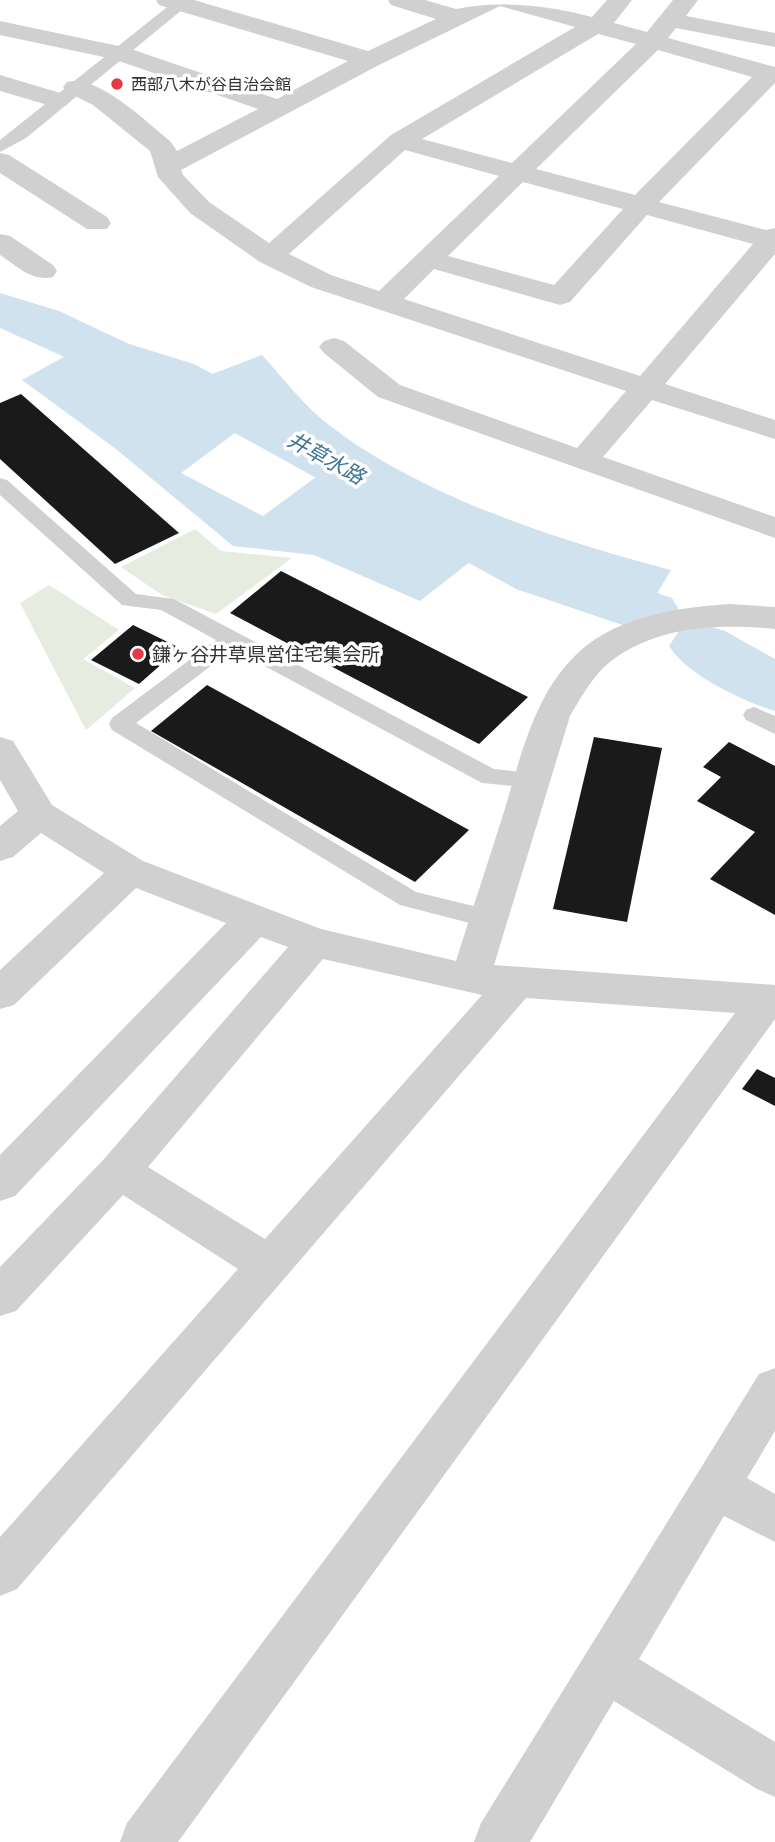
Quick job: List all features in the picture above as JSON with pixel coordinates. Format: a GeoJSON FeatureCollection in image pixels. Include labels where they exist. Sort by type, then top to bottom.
{"type":"FeatureCollection","features":[{"type":"Feature","properties":{"kind":"street"},"geometry":{"type":"LineString","coordinates":[[400,0],[456,17]]}},
{"type":"Feature","properties":{"kind":"street"},"geometry":{"type":"LineString","coordinates":[[169,166],[370,60],[495,0]]}},
{"type":"Feature","properties":{"kind":"street"},"geometry":{"type":"LineString","coordinates":[[504,0],[772,75]]}},
{"type":"Feature","properties":{"kind":"street"},"geometry":{"type":"LineString","coordinates":[[270,256],[400,141],[604,20],[620,0]]}},
{"type":"Feature","properties":{"kind":"street"},"geometry":{"type":"LineString","coordinates":[[179,1],[370,60]]}},
{"type":"Feature","properties":{"kind":"street"},"geometry":{"type":"LineString","coordinates":[[385,301],[652,43],[678,10],[772,33]]}},
{"type":"Feature","properties":{"kind":"street"},"geometry":{"type":"LineString","coordinates":[[0,28],[119,53],[280,108]]}},
{"type":"Feature","properties":{"kind":"street"},"geometry":{"type":"LineString","coordinates":[[429,259],[560,296],[641,205],[772,75]]}},
{"type":"Feature","properties":{"kind":"street"},"geometry":{"type":"LineString","coordinates":[[0,83],[102,100],[161,147],[167,155],[171,177],[194,200],[270,256],[321,281],[775,430]]}},
{"type":"Feature","properties":{"kind":"street"},"geometry":{"type":"LineString","coordinates":[[400,141],[517,174],[774,239],[583,461]]}},
{"type":"Feature","properties":{"kind":"street"},"geometry":{"type":"LineString","coordinates":[[0,161],[97,223]]}},
{"type":"Feature","properties":{"kind":"street"},"geometry":{"type":"LineString","coordinates":[[0,242],[43,271]]}},
{"type":"Feature","properties":{"kind":"street"},"geometry":{"type":"LineString","coordinates":[[334,347],[388,391],[775,528]]}},
{"type":"Feature","properties":{"kind":"street"},"geometry":{"type":"LineString","coordinates":[[470,979],[552,716],[568,688],[594,657],[643,631],[688,619],[727,616],[775,618]]}},
{"type":"Feature","properties":{"kind":"street"},"geometry":{"type":"LineString","coordinates":[[0,750],[39,814],[130,872],[315,942],[470,979],[515,985],[771,1000]]}},
{"type":"Feature","properties":{"kind":"street"},"geometry":{"type":"LineString","coordinates":[[0,847],[39,814]]}},
{"type":"Feature","properties":{"kind":"street"},"geometry":{"type":"LineString","coordinates":[[0,995],[130,872]]}},
{"type":"Feature","properties":{"kind":"street"},"geometry":{"type":"LineString","coordinates":[[0,1183],[253,920]]}},
{"type":"Feature","properties":{"kind":"street"},"geometry":{"type":"LineString","coordinates":[[0,1297],[119,1171],[315,942]]}},
{"type":"Feature","properties":{"kind":"street"},"geometry":{"type":"LineString","coordinates":[[0,1573],[515,985]]}},
{"type":"Feature","properties":{"kind":"street"},"geometry":{"type":"LineString","coordinates":[[146,1842],[771,1000]]}},
{"type":"Feature","properties":{"kind":"street"},"geometry":{"type":"LineString","coordinates":[[119,1171],[269,1265]]}},
{"type":"Feature","properties":{"kind":"street"},"geometry":{"type":"LineString","coordinates":[[500,1842],[775,1389]]}},
{"type":"Feature","properties":{"kind":"street"},"geometry":{"type":"LineString","coordinates":[[716,1486],[775,1520]]}},
{"type":"Feature","properties":{"kind":"street"},"geometry":{"type":"LineString","coordinates":[[606,1667],[775,1771]]}},
{"type":"Feature","properties":{"kind":"lane"},"geometry":{"type":"LineString","coordinates":[[0,147],[20,135],[179,1]]}},
{"type":"Feature","properties":{"kind":"lane"},"geometry":{"type":"LineString","coordinates":[[0,484],[130,600],[166,604],[490,778],[532,780]]}},
{"type":"Feature","properties":{"kind":"lane"},"geometry":{"type":"LineString","coordinates":[[232,639],[120,724],[409,899],[489,919]]}},
{"type":"Feature","properties":{"kind":"lane"},"geometry":{"type":"LineString","coordinates":[[754,715],[775,726]]}},
{"type":"Feature","properties":{"kind":"shaded area"},"geometry":{"type":"Polygon","coordinates":[[[195,529],[221,551],[292,558],[216,614],[162,595],[121,567],[195,529]]]}},
{"type":"Feature","properties":{"kind":"shaded area"},"geometry":{"type":"Polygon","coordinates":[[[49,585],[119,630],[83,659],[135,688],[86,730],[20,603],[49,585]]]}},
{"type":"Feature","properties":{"kind":"water"},"geometry":{"type":"Polygon","coordinates":[[[69,354],[98,368],[156,385],[243,427],[181,473],[263,516],[323,472],[475,558],[420,601],[314,555],[233,546],[116,449],[22,380],[69,354]]]}},
{"type":"Feature","properties":{"kind":"water"},"geometry":{"type":"Polygon","coordinates":[[[262,355],[302,401],[329,425],[406,474],[448,495],[538,530],[671,570],[655,597],[541,558],[317,433],[207,376],[262,355]]]}},
{"type":"Feature","properties":{"kind":"building"},"geometry":{"type":"Polygon","coordinates":[[[21,394],[179,533],[115,564],[0,459],[0,403],[21,394]]]}},
{"type":"Feature","properties":{"kind":"building"},"geometry":{"type":"Polygon","coordinates":[[[281,571],[528,697],[479,744],[230,613],[281,571]]]}},
{"type":"Feature","properties":{"kind":"building"},"geometry":{"type":"Polygon","coordinates":[[[133,625],[180,648],[139,684],[91,660],[133,625]]]}},
{"type":"Feature","properties":{"kind":"building"},"geometry":{"type":"Polygon","coordinates":[[[207,685],[469,830],[415,882],[151,731],[207,685]]]}},
{"type":"Feature","properties":{"kind":"building"},"geometry":{"type":"Polygon","coordinates":[[[594,737],[662,748],[627,922],[553,909],[594,737]]]}},
{"type":"Feature","properties":{"kind":"building"},"geometry":{"type":"Polygon","coordinates":[[[729,742],[775,766],[775,915],[710,879],[755,832],[697,801],[721,777],[703,767],[729,742]]]}},
{"type":"Feature","properties":{"kind":"building"},"geometry":{"type":"Polygon","coordinates":[[[757,1069],[775,1078],[775,1106],[742,1089],[757,1069]]]}},
{"type":"Feature","properties":{"kind":"waterway","name":"井草水路"},"geometry":{"type":"LineString","coordinates":[[0,310],[39,323],[109,356],[174,376],[538,575],[649,613]]}},
{"type":"Feature","properties":{"kind":"waterway","name":"井草水路"},"geometry":{"type":"LineString","coordinates":[[702,646],[775,688]]}},
{"type":"Feature","properties":{"kind":"place","name":"西部八木が谷自治会館"},"geometry":{"type":"Point","coordinates":[117,84]}},
{"type":"Feature","properties":{"kind":"place","name":"鎌ヶ谷井草県営住宅集会所"},"geometry":{"type":"Point","coordinates":[138,654]}}]}
